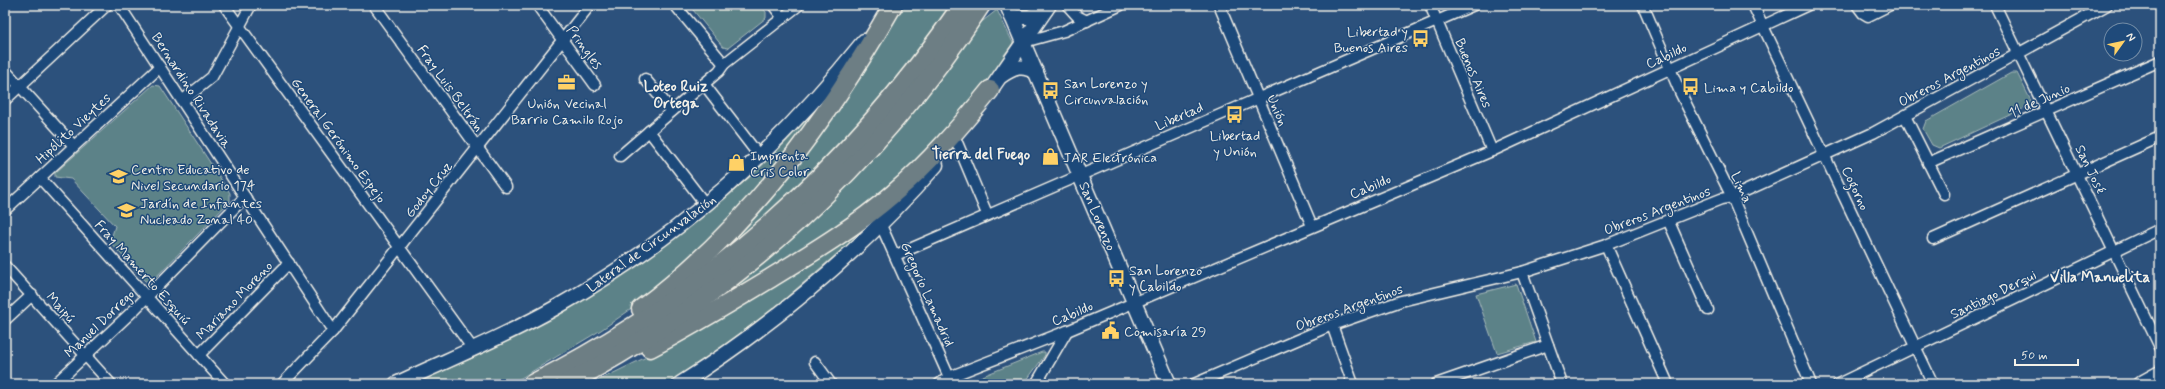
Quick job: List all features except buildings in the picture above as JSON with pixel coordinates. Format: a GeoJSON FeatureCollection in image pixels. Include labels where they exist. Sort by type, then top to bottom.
{"type":"FeatureCollection","features":[{"type":"Feature","properties":{"kind":"highway"},"geometry":{"type":"LineString","coordinates":[[529,384],[629,318],[676,282],[725,236],[767,190],[804,142],[866,52],[893,5]]}},
{"type":"Feature","properties":{"kind":"highway"},"geometry":{"type":"LineString","coordinates":[[532,384],[605,345],[665,306],[704,279],[765,230],[828,170],[883,110],[923,60],[972,8]]}},
{"type":"Feature","properties":{"kind":"highway"},"geometry":{"type":"LineString","coordinates":[[566,384],[638,343],[694,306],[744,268],[795,223],[853,167],[890,126],[934,71],[972,8]]}},
{"type":"Feature","properties":{"kind":"highway"},"geometry":{"type":"LineString","coordinates":[[572,384],[638,354],[691,326],[853,226],[894,193],[933,156],[996,83]]}},
{"type":"Feature","properties":{"kind":"street"},"geometry":{"type":"LineString","coordinates":[[5,100],[107,5]]}},
{"type":"Feature","properties":{"kind":"street","name":"Bernardino Rivadavia"},"geometry":{"type":"LineString","coordinates":[[119,5],[333,331]]}},
{"type":"Feature","properties":{"kind":"street","name":"General Gerónimo Espejo"},"geometry":{"type":"LineString","coordinates":[[224,5],[473,349]]}},
{"type":"Feature","properties":{"kind":"street"},"geometry":{"type":"LineString","coordinates":[[182,101],[212,77],[251,5]]}},
{"type":"Feature","properties":{"kind":"street","name":"Fray Luis Beltrán"},"geometry":{"type":"LineString","coordinates":[[374,5],[506,187]]}},
{"type":"Feature","properties":{"kind":"street","name":"Pringles"},"geometry":{"type":"LineString","coordinates":[[537,5],[595,85]]}},
{"type":"Feature","properties":{"kind":"street","name":"Godoy Cruz"},"geometry":{"type":"LineString","coordinates":[[282,384],[333,331],[590,5]]}},
{"type":"Feature","properties":{"kind":"street"},"geometry":{"type":"LineString","coordinates":[[675,5],[724,64]]}},
{"type":"Feature","properties":{"kind":"street"},"geometry":{"type":"LineString","coordinates":[[773,5],[783,18]]}},
{"type":"Feature","properties":{"kind":"street"},"geometry":{"type":"LineString","coordinates":[[620,156],[704,84],[724,64],[799,5]]}},
{"type":"Feature","properties":{"kind":"street","name":"Lateral de Circunvalación"},"geometry":{"type":"LineString","coordinates":[[396,384],[473,349],[553,309],[590,288],[653,245],[706,205],[760,157],[822,92],[893,5]]}},
{"type":"Feature","properties":{"kind":"street"},"geometry":{"type":"LineString","coordinates":[[1067,5],[1077,16],[1087,20]]}},
{"type":"Feature","properties":{"kind":"street"},"geometry":{"type":"LineString","coordinates":[[1024,42],[1046,38],[1121,5]]}},
{"type":"Feature","properties":{"kind":"street","name":"Unión"},"geometry":{"type":"LineString","coordinates":[[1219,5],[1312,226]]}},
{"type":"Feature","properties":{"kind":"street","name":"Buenos Aires"},"geometry":{"type":"LineString","coordinates":[[1430,5],[1492,151]]}},
{"type":"Feature","properties":{"kind":"street","name":"Libertad"},"geometry":{"type":"LineString","coordinates":[[896,255],[1257,97],[1474,5]]}},
{"type":"Feature","properties":{"kind":"street","name":"Lima"},"geometry":{"type":"LineString","coordinates":[[1643,5],[1669,69],[1732,197],[1812,384]]}},
{"type":"Feature","properties":{"kind":"street","name":"Cogorno"},"geometry":{"type":"LineString","coordinates":[[1753,5],[1933,384]]}},
{"type":"Feature","properties":{"kind":"street","name":"Cabildo"},"geometry":{"type":"LineString","coordinates":[[939,384],[949,377],[1067,331],[1492,151],[1808,5]]}},
{"type":"Feature","properties":{"kind":"street"},"geometry":{"type":"LineString","coordinates":[[1857,5],[1863,13],[1868,16],[1890,5]]}},
{"type":"Feature","properties":{"kind":"street","name":"San José"},"geometry":{"type":"LineString","coordinates":[[1995,5],[2115,250],[2160,347]]}},
{"type":"Feature","properties":{"kind":"street","name":"Obreros Argentinos"},"geometry":{"type":"LineString","coordinates":[[1194,384],[1332,325],[1401,301],[1522,272],[1606,245],[1732,197],[1826,156],[1905,116],[2107,5]]}},
{"type":"Feature","properties":{"kind":"street"},"geometry":{"type":"LineString","coordinates":[[1009,11],[1033,16],[1048,6]]}},
{"type":"Feature","properties":{"kind":"street"},"geometry":{"type":"LineString","coordinates":[[680,384],[766,324],[836,265],[880,223],[932,168],[956,140],[1048,6]]}},
{"type":"Feature","properties":{"kind":"street","name":"San Lorenzo"},"geometry":{"type":"LineString","coordinates":[[1009,11],[1024,42],[1169,384]]}},
{"type":"Feature","properties":{"kind":"street","name":"11 de Junio"},"geometry":{"type":"LineString","coordinates":[[1928,163],[2047,112],[2160,61]]}},
{"type":"Feature","properties":{"kind":"street"},"geometry":{"type":"LineString","coordinates":[[996,83],[1019,66],[1036,72]]}},
{"type":"Feature","properties":{"kind":"street","name":"Hipólito Vieytes"},"geometry":{"type":"LineString","coordinates":[[5,210],[160,67]]}},
{"type":"Feature","properties":{"kind":"street"},"geometry":{"type":"LineString","coordinates":[[5,70],[74,146]]}},
{"type":"Feature","properties":{"kind":"street"},"geometry":{"type":"LineString","coordinates":[[645,80],[672,111]]}},
{"type":"Feature","properties":{"kind":"street"},"geometry":{"type":"LineString","coordinates":[[704,84],[760,157]]}},
{"type":"Feature","properties":{"kind":"street"},"geometry":{"type":"LineString","coordinates":[[1905,116],[1944,194]]}},
{"type":"Feature","properties":{"kind":"street"},"geometry":{"type":"LineString","coordinates":[[649,131],[706,205]]}},
{"type":"Feature","properties":{"kind":"street"},"geometry":{"type":"LineString","coordinates":[[1933,239],[2160,137]]}},
{"type":"Feature","properties":{"kind":"street"},"geometry":{"type":"LineString","coordinates":[[956,140],[987,214]]}},
{"type":"Feature","properties":{"kind":"street","name":"Fray Mamerto Esquiú"},"geometry":{"type":"LineString","coordinates":[[40,178],[225,384]]}},
{"type":"Feature","properties":{"kind":"street","name":"Manuel Dorrego"},"geometry":{"type":"LineString","coordinates":[[55,384],[147,297],[245,197]]}},
{"type":"Feature","properties":{"kind":"street"},"geometry":{"type":"LineString","coordinates":[[1669,222],[1708,310]]}},
{"type":"Feature","properties":{"kind":"street","name":"Gregorio Lamadrid"},"geometry":{"type":"LineString","coordinates":[[880,223],[896,255],[949,377]]}},
{"type":"Feature","properties":{"kind":"street","name":"Santiago Derqui"},"geometry":{"type":"LineString","coordinates":[[1838,384],[2160,229]]}},
{"type":"Feature","properties":{"kind":"street"},"geometry":{"type":"LineString","coordinates":[[1606,245],[1668,384]]}},
{"type":"Feature","properties":{"kind":"street","name":"Mariano Moreno"},"geometry":{"type":"LineString","coordinates":[[199,355],[289,263]]}},
{"type":"Feature","properties":{"kind":"street","name":"Maipú"},"geometry":{"type":"LineString","coordinates":[[5,266],[111,384]]}},
{"type":"Feature","properties":{"kind":"street"},"geometry":{"type":"LineString","coordinates":[[1522,272],[1562,384]]}},
{"type":"Feature","properties":{"kind":"street"},"geometry":{"type":"LineString","coordinates":[[5,320],[32,295]]}},
{"type":"Feature","properties":{"kind":"street"},"geometry":{"type":"LineString","coordinates":[[1332,325],[1353,384]]}},
{"type":"Feature","properties":{"kind":"street"},"geometry":{"type":"LineString","coordinates":[[1036,384],[1067,331]]}},
{"type":"Feature","properties":{"kind":"street"},"geometry":{"type":"LineString","coordinates":[[1436,384],[1548,345]]}},
{"type":"Feature","properties":{"kind":"street"},"geometry":{"type":"LineString","coordinates":[[815,362],[831,384]]}},
{"type":"Feature","properties":{"kind":"street"},"geometry":{"type":"LineString","coordinates":[[2140,384],[2160,373]]}},
{"type":"Feature","properties":{"kind":"green space"},"geometry":{"type":"Polygon","coordinates":[[[689,5],[760,5],[766,12],[766,18],[728,48],[723,47],[689,5]]]}},
{"type":"Feature","properties":{"kind":"green space"},"geometry":{"type":"Polygon","coordinates":[[[900,5],[953,5],[901,75],[825,162],[722,255],[704,261],[900,5]]]}},
{"type":"Feature","properties":{"kind":"green space"},"geometry":{"type":"Polygon","coordinates":[[[997,10],[1013,43],[1004,55],[1006,58],[969,109],[895,188],[729,299],[705,306],[854,178],[884,145],[941,76],[979,24],[997,10]]]}},
{"type":"Feature","properties":{"kind":"green space"},"geometry":{"type":"Polygon","coordinates":[[[868,44],[736,216],[650,296],[601,330],[511,384],[415,384],[495,347],[553,317],[627,272],[679,235],[729,195],[776,152],[812,113],[868,44]]]}},
{"type":"Feature","properties":{"kind":"green space"},"geometry":{"type":"Polygon","coordinates":[[[2011,73],[2017,73],[2031,101],[2029,106],[1939,148],[1932,145],[1923,129],[1926,121],[2011,73]]]}},
{"type":"Feature","properties":{"kind":"green space"},"geometry":{"type":"Polygon","coordinates":[[[153,85],[160,86],[230,193],[230,201],[152,281],[145,281],[110,242],[115,226],[71,179],[55,177],[55,173],[153,85]]]}},
{"type":"Feature","properties":{"kind":"green space"},"geometry":{"type":"Polygon","coordinates":[[[883,210],[853,240],[772,310],[699,364],[668,384],[591,384],[669,346],[883,210]]]}},
{"type":"Feature","properties":{"kind":"green space"},"geometry":{"type":"Polygon","coordinates":[[[1516,284],[1536,342],[1497,353],[1476,294],[1516,284]]]}},
{"type":"Feature","properties":{"kind":"green space"},"geometry":{"type":"Polygon","coordinates":[[[1045,352],[1045,355],[1024,384],[963,384],[1045,352]]]}},
{"type":"Feature","properties":{"kind":"place","name":"Libertad y Buenos Aires"},"geometry":{"type":"Point","coordinates":[1421,39]}},
{"type":"Feature","properties":{"kind":"place","name":"Unión Vecinal Barrio Camilo Rojo"},"geometry":{"type":"Point","coordinates":[567,83]}},
{"type":"Feature","properties":{"kind":"place","name":"Lima y Cabildo"},"geometry":{"type":"Point","coordinates":[1691,87]}},
{"type":"Feature","properties":{"kind":"place","name":"San Lorenzo y Circunvalación"},"geometry":{"type":"Point","coordinates":[1051,91]}},
{"type":"Feature","properties":{"kind":"place","name":"Libertad y Unión"},"geometry":{"type":"Point","coordinates":[1235,115]}},
{"type":"Feature","properties":{"kind":"place","name":"JAR Electrónica"},"geometry":{"type":"Point","coordinates":[1050,157]}},
{"type":"Feature","properties":{"kind":"place","name":"Imprenta Cris Color"},"geometry":{"type":"Point","coordinates":[737,163]}},
{"type":"Feature","properties":{"kind":"place","name":"Centro Educativo de Nivel Secundario 174"},"geometry":{"type":"Point","coordinates":[118,177]}},
{"type":"Feature","properties":{"kind":"place","name":"Jardín de Infantes Nucleado Zonal 40"},"geometry":{"type":"Point","coordinates":[127,211]}},
{"type":"Feature","properties":{"kind":"place","name":"San Lorenzo y Cabildo"},"geometry":{"type":"Point","coordinates":[1116,278]}},
{"type":"Feature","properties":{"kind":"place","name":"Comisaría 29"},"geometry":{"type":"Point","coordinates":[1111,331]}},
{"type":"Feature","properties":{"kind":"district","name":"Loteo Ruiz Ortega"},"geometry":{"type":"Point","coordinates":[676,94]}},
{"type":"Feature","properties":{"kind":"district","name":"Tierra del Fuego"},"geometry":{"type":"Point","coordinates":[981,154]}},
{"type":"Feature","properties":{"kind":"district","name":"Villa Manuelita"},"geometry":{"type":"Point","coordinates":[2100,277]}}]}
